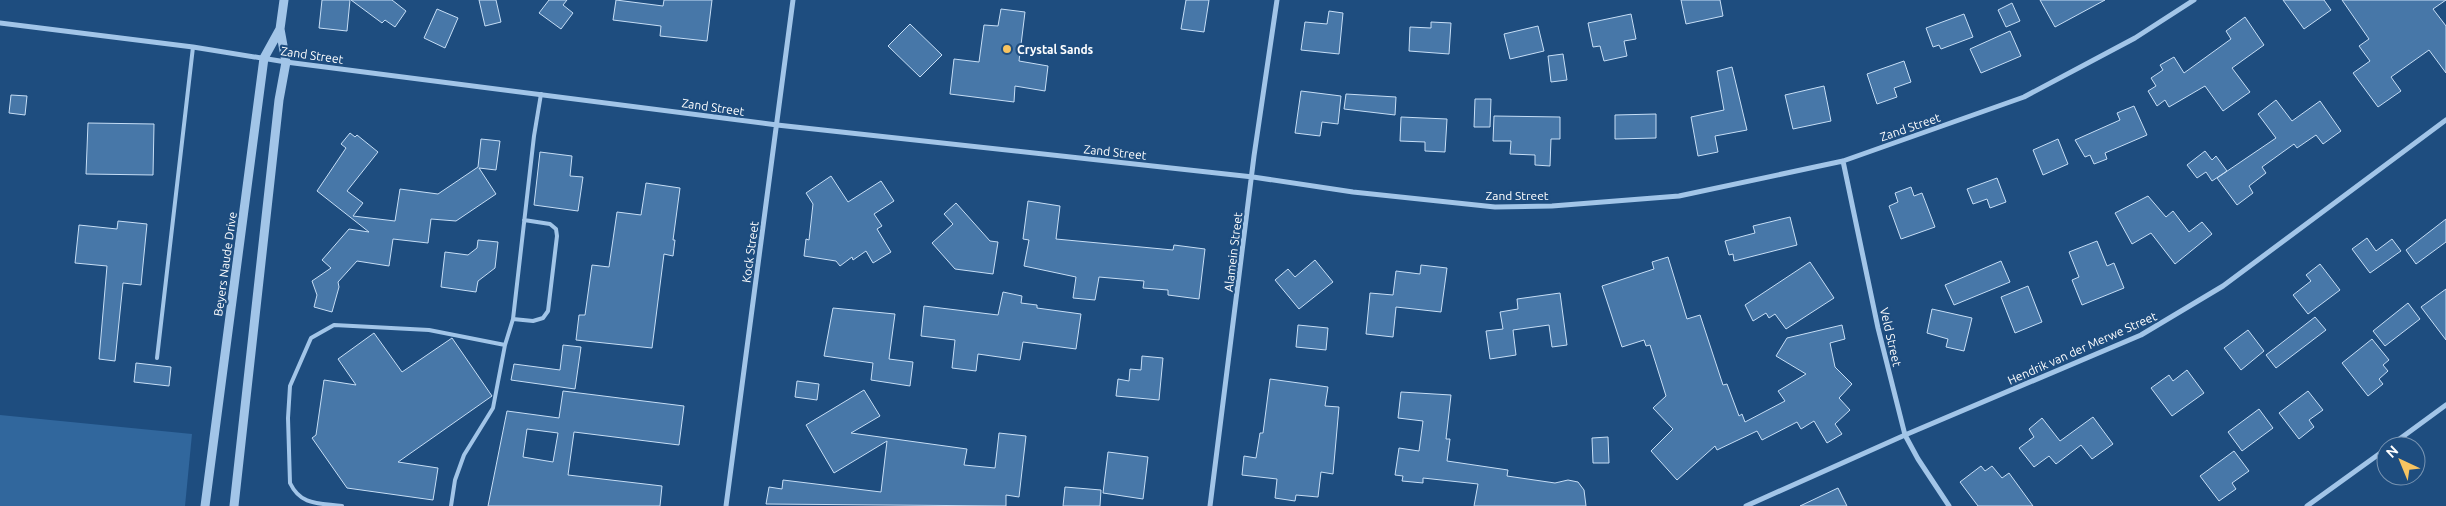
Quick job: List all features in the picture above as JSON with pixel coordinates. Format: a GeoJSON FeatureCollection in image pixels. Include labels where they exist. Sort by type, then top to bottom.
{"type":"FeatureCollection","features":[{"type":"Feature","properties":{"kind":"street","name":"Beyers Naude Drive"},"geometry":{"type":"LineString","coordinates":[[234,506],[279,100],[286,62],[280,29],[284,0]]}},
{"type":"Feature","properties":{"kind":"street","name":"Kock Street"},"geometry":{"type":"LineString","coordinates":[[726,506],[793,0]]}},
{"type":"Feature","properties":{"kind":"street","name":"Alamein Street"},"geometry":{"type":"LineString","coordinates":[[1210,506],[1276,0]]}},
{"type":"Feature","properties":{"kind":"street","name":"Zand Street"},"geometry":{"type":"LineString","coordinates":[[0,23],[193,46],[286,62],[777,125],[1253,177],[1353,192],[1442,202],[1495,206],[1552,206],[1679,196],[1843,161],[2024,96],[2135,38],[2194,0]]}},
{"type":"Feature","properties":{"kind":"street","name":"Beyers Naude Drive"},"geometry":{"type":"LineString","coordinates":[[205,506],[264,58],[280,29]]}},
{"type":"Feature","properties":{"kind":"street","name":"Hendrik van der Merwe Street"},"geometry":{"type":"LineString","coordinates":[[1746,506],[1906,435],[2141,335],[2223,286],[2446,120]]}},
{"type":"Feature","properties":{"kind":"street","name":"Veld Street"},"geometry":{"type":"LineString","coordinates":[[1843,161],[1878,328],[1906,435],[1918,459],[1949,506]]}},
{"type":"Feature","properties":{"kind":"street"},"geometry":{"type":"LineString","coordinates":[[2404,436],[2446,405]]}},
{"type":"Feature","properties":{"kind":"street"},"geometry":{"type":"LineString","coordinates":[[2307,506],[2376,456]]}},
{"type":"Feature","properties":{"kind":"lane"},"geometry":{"type":"LineString","coordinates":[[157,358],[193,46]]}},
{"type":"Feature","properties":{"kind":"lane"},"geometry":{"type":"LineString","coordinates":[[451,506],[454,480],[464,455],[493,408],[505,345],[513,319],[541,94]]}},
{"type":"Feature","properties":{"kind":"lane"},"geometry":{"type":"LineString","coordinates":[[513,319],[534,321],[543,318],[548,310],[557,236],[556,229],[550,224],[524,220]]}},
{"type":"Feature","properties":{"kind":"lane"},"geometry":{"type":"LineString","coordinates":[[342,506],[303,501],[294,492],[290,482],[288,418],[290,386],[311,338],[334,325],[428,330],[505,345]]}},
{"type":"Feature","properties":{"kind":"shaded area"},"geometry":{"type":"Polygon","coordinates":[[[0,415],[192,434],[185,506],[0,506],[0,415]]]}},
{"type":"Feature","properties":{"kind":"building"},"geometry":{"type":"Polygon","coordinates":[[[322,0],[350,0],[347,31],[319,28],[322,0]]]}},
{"type":"Feature","properties":{"kind":"building"},"geometry":{"type":"Polygon","coordinates":[[[351,0],[392,0],[406,11],[395,27],[385,20],[382,23],[351,0]]]}},
{"type":"Feature","properties":{"kind":"building"},"geometry":{"type":"Polygon","coordinates":[[[479,0],[496,0],[501,22],[485,26],[479,0]]]}},
{"type":"Feature","properties":{"kind":"building"},"geometry":{"type":"Polygon","coordinates":[[[549,0],[567,0],[563,5],[573,13],[561,29],[539,13],[549,0]]]}},
{"type":"Feature","properties":{"kind":"building"},"geometry":{"type":"Polygon","coordinates":[[[616,0],[663,6],[664,0],[712,0],[707,41],[660,36],[661,26],[613,20],[616,0]]]}},
{"type":"Feature","properties":{"kind":"building"},"geometry":{"type":"Polygon","coordinates":[[[1186,0],[1209,0],[1204,32],[1181,29],[1186,0]]]}},
{"type":"Feature","properties":{"kind":"building"},"geometry":{"type":"Polygon","coordinates":[[[1681,0],[1720,0],[1723,16],[1686,24],[1681,0]]]}},
{"type":"Feature","properties":{"kind":"building"},"geometry":{"type":"Polygon","coordinates":[[[2040,0],[2105,0],[2055,27],[2040,0]]]}},
{"type":"Feature","properties":{"kind":"building"},"geometry":{"type":"Polygon","coordinates":[[[2283,0],[2324,0],[2331,10],[2304,29],[2283,0]]]}},
{"type":"Feature","properties":{"kind":"building"},"geometry":{"type":"Polygon","coordinates":[[[2342,0],[2446,0],[2433,9],[2446,26],[2446,73],[2429,50],[2391,77],[2401,91],[2378,107],[2353,73],[2370,61],[2359,46],[2369,39],[2342,0]]]}},
{"type":"Feature","properties":{"kind":"building"},"geometry":{"type":"Polygon","coordinates":[[[2012,3],[2020,21],[2006,27],[1998,10],[2012,3]]]}},
{"type":"Feature","properties":{"kind":"building"},"geometry":{"type":"Polygon","coordinates":[[[437,9],[458,18],[445,48],[424,38],[437,9]]]}},
{"type":"Feature","properties":{"kind":"building"},"geometry":{"type":"Polygon","coordinates":[[[1001,9],[1025,12],[1019,61],[1048,66],[1045,91],[1015,86],[1014,102],[950,94],[954,59],[979,62],[984,25],[998,26],[1001,9]]]}},
{"type":"Feature","properties":{"kind":"building"},"geometry":{"type":"Polygon","coordinates":[[[1329,11],[1343,13],[1339,54],[1301,50],[1305,22],[1327,24],[1329,11]]]}},
{"type":"Feature","properties":{"kind":"building"},"geometry":{"type":"Polygon","coordinates":[[[1631,14],[1636,39],[1624,41],[1627,56],[1604,61],[1600,46],[1593,47],[1588,23],[1631,14]]]}},
{"type":"Feature","properties":{"kind":"building"},"geometry":{"type":"Polygon","coordinates":[[[1964,14],[1973,37],[1941,49],[1939,45],[1933,47],[1926,28],[1964,14]]]}},
{"type":"Feature","properties":{"kind":"building"},"geometry":{"type":"Polygon","coordinates":[[[2245,17],[2264,45],[2232,68],[2250,92],[2223,111],[2205,86],[2169,107],[2165,100],[2157,106],[2148,91],[2156,86],[2151,78],[2163,70],[2160,65],[2174,57],[2184,73],[2231,39],[2226,31],[2245,17]]]}},
{"type":"Feature","properties":{"kind":"building"},"geometry":{"type":"Polygon","coordinates":[[[1431,22],[1451,23],[1449,54],[1409,51],[1410,27],[1431,28],[1431,22]]]}},
{"type":"Feature","properties":{"kind":"building"},"geometry":{"type":"Polygon","coordinates":[[[910,24],[942,55],[920,77],[888,46],[910,24]]]}},
{"type":"Feature","properties":{"kind":"building"},"geometry":{"type":"Polygon","coordinates":[[[1538,26],[1544,51],[1510,59],[1504,34],[1538,26]]]}},
{"type":"Feature","properties":{"kind":"building"},"geometry":{"type":"Polygon","coordinates":[[[2010,31],[2021,56],[1981,73],[1970,49],[2010,31]]]}},
{"type":"Feature","properties":{"kind":"building"},"geometry":{"type":"Polygon","coordinates":[[[1563,54],[1567,80],[1551,82],[1548,56],[1563,54]]]}},
{"type":"Feature","properties":{"kind":"building"},"geometry":{"type":"Polygon","coordinates":[[[1904,61],[1911,82],[1894,88],[1897,97],[1877,104],[1867,74],[1904,61]]]}},
{"type":"Feature","properties":{"kind":"building"},"geometry":{"type":"Polygon","coordinates":[[[1732,67],[1747,130],[1715,136],[1718,152],[1698,156],[1691,117],[1724,110],[1717,71],[1732,67]]]}},
{"type":"Feature","properties":{"kind":"building"},"geometry":{"type":"Polygon","coordinates":[[[1824,86],[1831,121],[1793,129],[1785,95],[1824,86]]]}},
{"type":"Feature","properties":{"kind":"building"},"geometry":{"type":"Polygon","coordinates":[[[1301,91],[1341,96],[1338,124],[1322,122],[1320,136],[1295,133],[1301,91]]]}},
{"type":"Feature","properties":{"kind":"building"},"geometry":{"type":"Polygon","coordinates":[[[1346,94],[1396,97],[1395,115],[1344,109],[1346,94]]]}},
{"type":"Feature","properties":{"kind":"building"},"geometry":{"type":"Polygon","coordinates":[[[11,95],[27,96],[25,115],[9,113],[11,95]]]}},
{"type":"Feature","properties":{"kind":"building"},"geometry":{"type":"Polygon","coordinates":[[[1475,99],[1491,99],[1490,127],[1474,127],[1475,99]]]}},
{"type":"Feature","properties":{"kind":"building"},"geometry":{"type":"Polygon","coordinates":[[[2276,100],[2292,121],[2320,101],[2341,131],[2323,144],[2316,135],[2297,148],[2294,144],[2262,167],[2266,173],[2249,186],[2253,193],[2237,205],[2217,178],[2276,138],[2258,114],[2276,100]]]}},
{"type":"Feature","properties":{"kind":"building"},"geometry":{"type":"Polygon","coordinates":[[[2134,106],[2147,135],[2105,153],[2107,159],[2094,164],[2090,155],[2085,157],[2075,140],[2120,120],[2117,113],[2134,106]]]}},
{"type":"Feature","properties":{"kind":"building"},"geometry":{"type":"Polygon","coordinates":[[[1656,114],[1656,138],[1615,139],[1615,115],[1656,114]]]}},
{"type":"Feature","properties":{"kind":"building"},"geometry":{"type":"Polygon","coordinates":[[[1494,116],[1560,117],[1560,139],[1551,139],[1550,166],[1535,165],[1535,155],[1510,154],[1511,141],[1493,141],[1494,116]]]}},
{"type":"Feature","properties":{"kind":"building"},"geometry":{"type":"Polygon","coordinates":[[[1401,117],[1447,119],[1445,152],[1425,151],[1425,142],[1400,141],[1401,117]]]}},
{"type":"Feature","properties":{"kind":"building"},"geometry":{"type":"Polygon","coordinates":[[[88,123],[154,124],[153,175],[86,174],[88,123]]]}},
{"type":"Feature","properties":{"kind":"building"},"geometry":{"type":"Polygon","coordinates":[[[350,133],[355,137],[357,135],[378,152],[347,191],[363,203],[353,216],[395,221],[400,189],[438,194],[478,167],[481,139],[500,141],[496,170],[479,168],[496,194],[456,221],[431,219],[428,243],[393,239],[389,266],[357,261],[338,282],[339,287],[332,312],[314,307],[317,295],[312,281],[331,268],[322,260],[349,229],[369,232],[317,191],[346,148],[341,144],[350,133]]]}},
{"type":"Feature","properties":{"kind":"building"},"geometry":{"type":"Polygon","coordinates":[[[2058,139],[2068,164],[2043,175],[2033,150],[2058,139]]]}},
{"type":"Feature","properties":{"kind":"building"},"geometry":{"type":"Polygon","coordinates":[[[2205,151],[2212,160],[2216,156],[2227,171],[2212,181],[2206,172],[2197,178],[2187,165],[2205,151]]]}},
{"type":"Feature","properties":{"kind":"building"},"geometry":{"type":"Polygon","coordinates":[[[540,152],[572,156],[570,176],[583,177],[578,211],[534,205],[540,152]]]}},
{"type":"Feature","properties":{"kind":"building"},"geometry":{"type":"Polygon","coordinates":[[[831,176],[848,202],[881,181],[894,201],[874,214],[882,226],[877,229],[891,252],[873,263],[866,251],[853,260],[852,257],[840,266],[836,261],[804,256],[806,239],[809,240],[813,204],[806,193],[831,176]]]}},
{"type":"Feature","properties":{"kind":"building"},"geometry":{"type":"Polygon","coordinates":[[[1997,178],[2006,202],[1990,208],[1987,199],[1973,204],[1967,189],[1997,178]]]}},
{"type":"Feature","properties":{"kind":"building"},"geometry":{"type":"Polygon","coordinates":[[[646,183],[680,188],[673,240],[675,240],[673,256],[664,254],[652,348],[576,340],[579,315],[585,315],[592,265],[609,267],[617,212],[641,215],[646,183]]]}},
{"type":"Feature","properties":{"kind":"building"},"geometry":{"type":"Polygon","coordinates":[[[1911,187],[1914,196],[1922,193],[1935,227],[1901,239],[1889,206],[1898,202],[1895,193],[1911,187]]]}},
{"type":"Feature","properties":{"kind":"building"},"geometry":{"type":"Polygon","coordinates":[[[2148,196],[2166,217],[2173,211],[2189,232],[2202,222],[2212,234],[2175,264],[2151,233],[2132,244],[2115,213],[2148,196]]]}},
{"type":"Feature","properties":{"kind":"building"},"geometry":{"type":"Polygon","coordinates":[[[1028,201],[1060,206],[1056,239],[1173,250],[1174,245],[1205,249],[1199,299],[1168,295],[1168,290],[1143,288],[1144,281],[1099,277],[1095,300],[1073,298],[1076,277],[1024,266],[1029,240],[1023,239],[1028,201]]]}},
{"type":"Feature","properties":{"kind":"building"},"geometry":{"type":"Polygon","coordinates":[[[956,203],[990,241],[998,242],[993,274],[955,269],[932,243],[953,224],[944,214],[956,203]]]}},
{"type":"Feature","properties":{"kind":"building"},"geometry":{"type":"Polygon","coordinates":[[[1790,217],[1797,245],[1734,261],[1733,254],[1729,255],[1725,241],[1755,233],[1753,226],[1790,217]]]}},
{"type":"Feature","properties":{"kind":"building"},"geometry":{"type":"Polygon","coordinates":[[[2446,219],[2446,242],[2416,264],[2406,250],[2446,219]]]}},
{"type":"Feature","properties":{"kind":"building"},"geometry":{"type":"Polygon","coordinates":[[[118,221],[147,224],[141,285],[123,283],[115,361],[99,359],[107,266],[75,263],[79,225],[117,229],[118,221]]]}},
{"type":"Feature","properties":{"kind":"building"},"geometry":{"type":"Polygon","coordinates":[[[2367,238],[2376,251],[2392,239],[2401,251],[2370,273],[2352,249],[2367,238]]]}},
{"type":"Feature","properties":{"kind":"building"},"geometry":{"type":"Polygon","coordinates":[[[478,240],[498,242],[495,268],[478,281],[476,292],[441,287],[445,252],[468,255],[477,248],[478,240]]]}},
{"type":"Feature","properties":{"kind":"building"},"geometry":{"type":"Polygon","coordinates":[[[2097,241],[2107,266],[2114,263],[2124,288],[2082,305],[2072,280],[2079,277],[2069,252],[2097,241]]]}},
{"type":"Feature","properties":{"kind":"building"},"geometry":{"type":"Polygon","coordinates":[[[1668,257],[1687,319],[1700,315],[1723,385],[1727,384],[1739,416],[1742,414],[1745,422],[1785,401],[1778,391],[1806,374],[1776,356],[1787,338],[1842,325],[1845,339],[1830,343],[1835,367],[1852,384],[1839,398],[1850,410],[1835,424],[1842,434],[1827,443],[1814,421],[1801,429],[1797,422],[1762,440],[1757,431],[1717,450],[1715,446],[1677,480],[1651,451],[1673,429],[1653,408],[1666,396],[1650,345],[1646,346],[1644,340],[1622,347],[1602,286],[1654,269],[1652,262],[1668,257]]]}},
{"type":"Feature","properties":{"kind":"building"},"geometry":{"type":"Polygon","coordinates":[[[1315,260],[1333,282],[1299,309],[1275,280],[1288,269],[1295,277],[1315,260]]]}},
{"type":"Feature","properties":{"kind":"building"},"geometry":{"type":"Polygon","coordinates":[[[2001,261],[2010,282],[1954,305],[1945,285],[2001,261]]]}},
{"type":"Feature","properties":{"kind":"building"},"geometry":{"type":"Polygon","coordinates":[[[1810,262],[1834,298],[1786,329],[1775,314],[1769,318],[1766,313],[1753,321],[1745,305],[1810,262]]]}},
{"type":"Feature","properties":{"kind":"building"},"geometry":{"type":"Polygon","coordinates":[[[2320,264],[2340,290],[2308,314],[2293,295],[2311,281],[2306,275],[2320,264]]]}},
{"type":"Feature","properties":{"kind":"building"},"geometry":{"type":"Polygon","coordinates":[[[1421,265],[1447,268],[1441,312],[1396,307],[1393,337],[1366,334],[1370,293],[1393,295],[1396,271],[1420,274],[1421,265]]]}},
{"type":"Feature","properties":{"kind":"building"},"geometry":{"type":"Polygon","coordinates":[[[2028,286],[2042,322],[2015,333],[2001,297],[2028,286]]]}},
{"type":"Feature","properties":{"kind":"building"},"geometry":{"type":"Polygon","coordinates":[[[2446,289],[2446,340],[2421,307],[2446,289]]]}},
{"type":"Feature","properties":{"kind":"building"},"geometry":{"type":"Polygon","coordinates":[[[1003,292],[1022,296],[1021,303],[1037,305],[1037,308],[1081,314],[1076,349],[1023,342],[1020,360],[978,354],[976,371],[952,368],[955,340],[921,336],[924,306],[998,315],[1003,292]]]}},
{"type":"Feature","properties":{"kind":"building"},"geometry":{"type":"Polygon","coordinates":[[[1560,293],[1567,345],[1552,347],[1549,325],[1513,330],[1516,355],[1490,359],[1486,331],[1503,329],[1500,312],[1518,309],[1517,299],[1560,293]]]}},
{"type":"Feature","properties":{"kind":"building"},"geometry":{"type":"Polygon","coordinates":[[[2408,303],[2420,319],[2385,346],[2373,331],[2408,303]]]}},
{"type":"Feature","properties":{"kind":"building"},"geometry":{"type":"Polygon","coordinates":[[[833,308],[895,314],[889,359],[913,362],[910,386],[871,380],[873,363],[824,356],[833,308]]]}},
{"type":"Feature","properties":{"kind":"building"},"geometry":{"type":"Polygon","coordinates":[[[1932,309],[1972,318],[1964,351],[1946,347],[1948,339],[1927,333],[1932,309]]]}},
{"type":"Feature","properties":{"kind":"building"},"geometry":{"type":"Polygon","coordinates":[[[2315,317],[2326,330],[2276,368],[2266,355],[2315,317]]]}},
{"type":"Feature","properties":{"kind":"building"},"geometry":{"type":"Polygon","coordinates":[[[1298,325],[1328,328],[1326,350],[1296,347],[1298,325]]]}},
{"type":"Feature","properties":{"kind":"building"},"geometry":{"type":"Polygon","coordinates":[[[2248,330],[2264,351],[2241,370],[2224,348],[2248,330]]]}},
{"type":"Feature","properties":{"kind":"building"},"geometry":{"type":"Polygon","coordinates":[[[374,333],[402,372],[452,338],[492,396],[398,462],[438,468],[433,500],[347,488],[312,438],[316,435],[324,380],[356,385],[338,359],[374,333]]]}},
{"type":"Feature","properties":{"kind":"building"},"geometry":{"type":"Polygon","coordinates":[[[2372,339],[2389,360],[2383,365],[2388,371],[2379,379],[2383,384],[2368,396],[2342,363],[2372,339]]]}},
{"type":"Feature","properties":{"kind":"building"},"geometry":{"type":"Polygon","coordinates":[[[563,345],[581,347],[575,389],[511,380],[514,364],[560,370],[563,345]]]}},
{"type":"Feature","properties":{"kind":"building"},"geometry":{"type":"Polygon","coordinates":[[[1142,356],[1163,358],[1159,400],[1116,396],[1118,379],[1129,381],[1130,369],[1141,370],[1142,356]]]}},
{"type":"Feature","properties":{"kind":"building"},"geometry":{"type":"Polygon","coordinates":[[[136,363],[171,367],[169,386],[134,382],[136,363]]]}},
{"type":"Feature","properties":{"kind":"building"},"geometry":{"type":"Polygon","coordinates":[[[2187,370],[2204,393],[2172,416],[2151,388],[2169,375],[2173,381],[2187,370]]]}},
{"type":"Feature","properties":{"kind":"building"},"geometry":{"type":"Polygon","coordinates":[[[1270,379],[1328,387],[1325,406],[1339,407],[1333,474],[1321,472],[1318,497],[1296,495],[1295,501],[1275,498],[1277,479],[1242,475],[1244,456],[1256,458],[1260,433],[1263,433],[1270,379]]]}},
{"type":"Feature","properties":{"kind":"building"},"geometry":{"type":"Polygon","coordinates":[[[797,381],[819,384],[817,400],[795,397],[797,381]]]}},
{"type":"Feature","properties":{"kind":"building"},"geometry":{"type":"Polygon","coordinates":[[[864,390],[880,416],[851,433],[967,449],[964,465],[995,468],[999,433],[1026,436],[1019,497],[1006,495],[1006,506],[766,504],[769,487],[782,489],[783,480],[881,492],[887,441],[834,473],[806,425],[864,390]]]}},
{"type":"Feature","properties":{"kind":"building"},"geometry":{"type":"Polygon","coordinates":[[[563,391],[684,406],[679,445],[574,432],[568,475],[662,486],[660,506],[488,506],[507,411],[559,418],[563,391]],[[527,429],[523,457],[553,462],[558,433],[527,429]]]}},
{"type":"Feature","properties":{"kind":"building"},"geometry":{"type":"Polygon","coordinates":[[[2308,391],[2323,410],[2309,420],[2314,427],[2299,439],[2279,413],[2308,391]]]}},
{"type":"Feature","properties":{"kind":"building"},"geometry":{"type":"Polygon","coordinates":[[[1401,392],[1451,395],[1446,439],[1450,439],[1447,461],[1508,470],[1507,476],[1555,483],[1568,480],[1578,482],[1584,490],[1586,506],[1474,506],[1478,484],[1423,478],[1423,483],[1402,481],[1403,476],[1395,475],[1399,448],[1419,451],[1423,421],[1398,418],[1401,392]]]}},
{"type":"Feature","properties":{"kind":"building"},"geometry":{"type":"Polygon","coordinates":[[[2259,409],[2273,428],[2242,451],[2228,432],[2259,409]]]}},
{"type":"Feature","properties":{"kind":"building"},"geometry":{"type":"Polygon","coordinates":[[[2093,417],[2113,444],[2092,459],[2081,445],[2056,464],[2049,456],[2034,467],[2019,448],[2034,437],[2029,429],[2042,418],[2060,441],[2093,417]]]}},
{"type":"Feature","properties":{"kind":"building"},"geometry":{"type":"Polygon","coordinates":[[[1608,437],[1609,463],[1593,463],[1592,438],[1608,437]]]}},
{"type":"Feature","properties":{"kind":"building"},"geometry":{"type":"Polygon","coordinates":[[[2234,451],[2249,471],[2232,483],[2236,489],[2219,501],[2200,476],[2234,451]]]}},
{"type":"Feature","properties":{"kind":"building"},"geometry":{"type":"Polygon","coordinates":[[[1108,452],[1148,457],[1143,499],[1103,493],[1108,452]]]}},
{"type":"Feature","properties":{"kind":"building"},"geometry":{"type":"Polygon","coordinates":[[[1981,466],[1985,471],[1992,466],[2002,478],[2009,473],[2033,506],[1978,506],[1960,482],[1981,466]]]}},
{"type":"Feature","properties":{"kind":"building"},"geometry":{"type":"Polygon","coordinates":[[[1065,487],[1101,490],[1100,506],[1063,506],[1065,487]]]}},
{"type":"Feature","properties":{"kind":"building"},"geometry":{"type":"Polygon","coordinates":[[[1838,488],[1847,506],[1800,506],[1838,488]]]}},
{"type":"Feature","properties":{"kind":"place","name":"Crystal Sands"},"geometry":{"type":"Point","coordinates":[1007,49]}}]}
